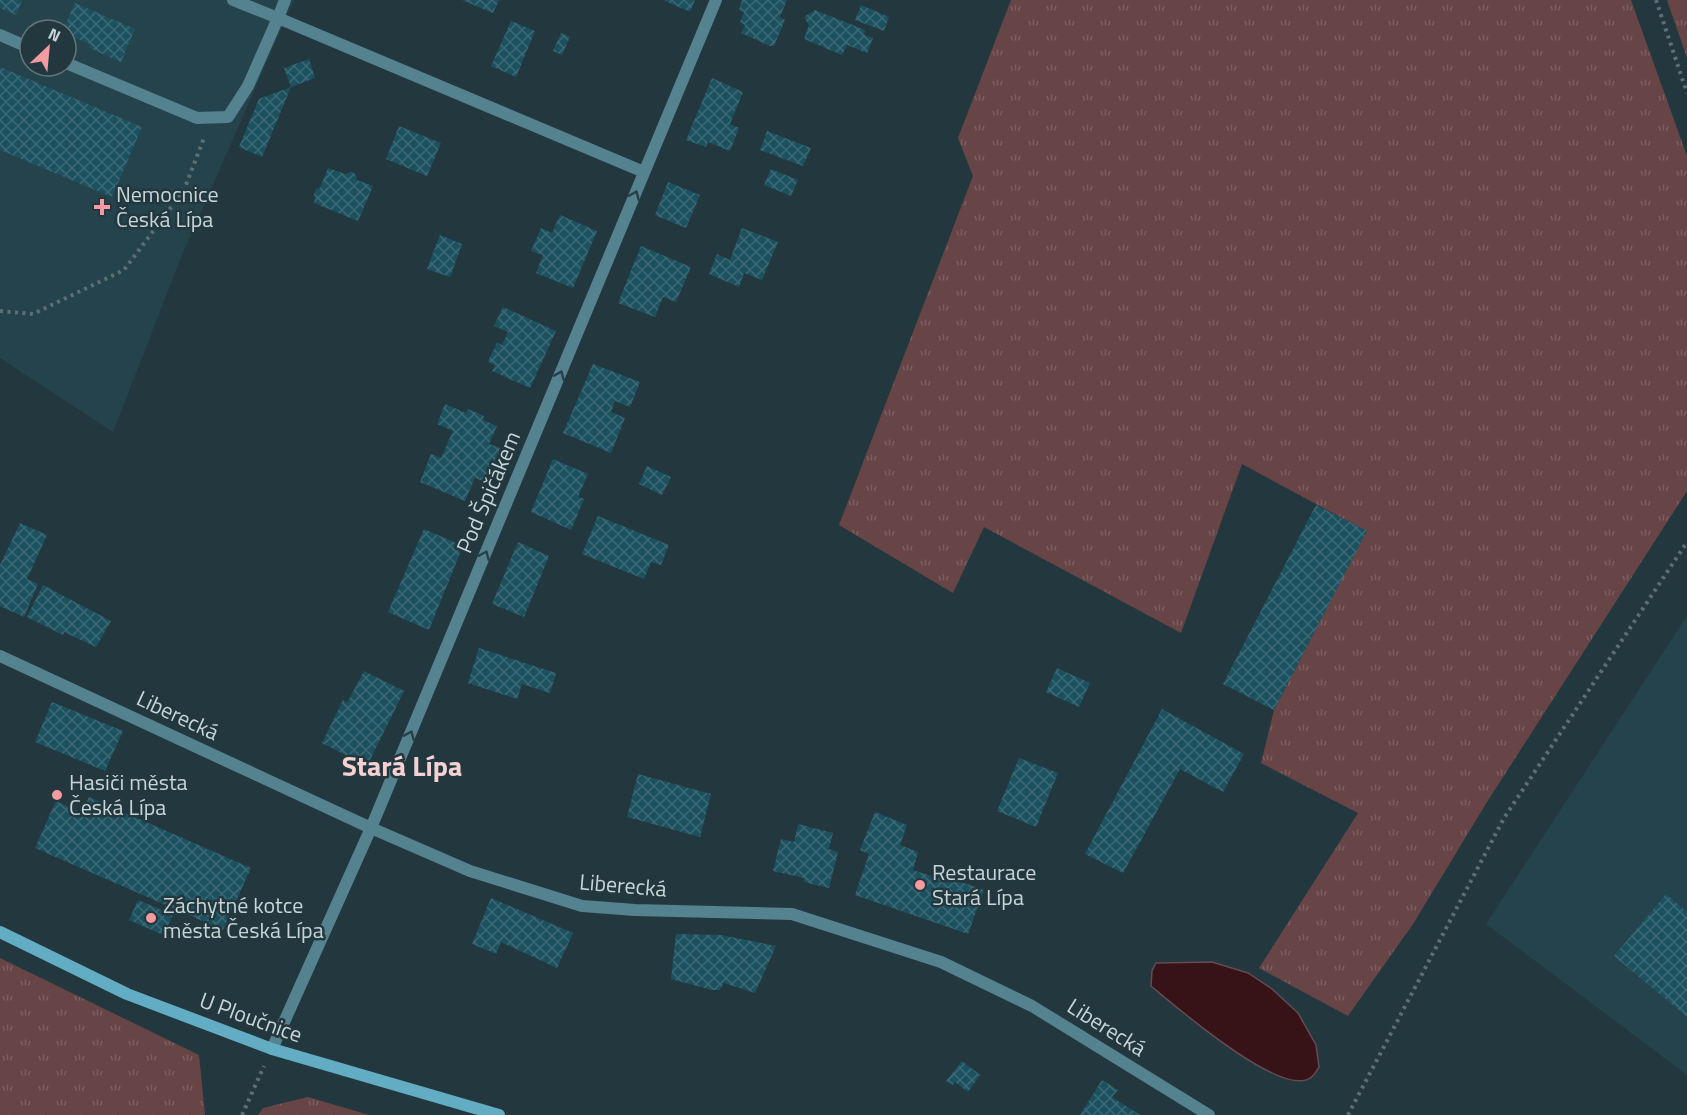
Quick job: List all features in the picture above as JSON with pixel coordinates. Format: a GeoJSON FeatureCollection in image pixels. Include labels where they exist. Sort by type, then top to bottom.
{"type":"FeatureCollection","features":[{"type":"Feature","properties":{"kind":"main road","name":"U Ploučnice"},"geometry":{"type":"LineString","coordinates":[[0,932],[127,994],[272,1049],[499,1115]]}},
{"type":"Feature","properties":{"kind":"street"},"geometry":{"type":"LineString","coordinates":[[233,0],[644,172]]}},
{"type":"Feature","properties":{"kind":"street"},"geometry":{"type":"LineString","coordinates":[[78,68],[197,118],[228,117],[248,86],[285,0]]}},
{"type":"Feature","properties":{"kind":"street","name":"Pod Špičákem"},"geometry":{"type":"LineString","coordinates":[[272,1049],[371,828],[716,0]]}},
{"type":"Feature","properties":{"kind":"street"},"geometry":{"type":"LineString","coordinates":[[0,35],[18,43]]}},
{"type":"Feature","properties":{"kind":"street","name":"Liberecká"},"geometry":{"type":"LineString","coordinates":[[0,656],[371,828],[470,871],[582,906],[635,910],[792,914],[941,962],[1032,1006],[1209,1115]]}},
{"type":"Feature","properties":{"kind":"path"},"geometry":{"type":"LineString","coordinates":[[1656,0],[1687,93]]}},
{"type":"Feature","properties":{"kind":"path"},"geometry":{"type":"LineString","coordinates":[[0,311],[33,314],[124,270],[184,190],[212,118]]}},
{"type":"Feature","properties":{"kind":"path"},"geometry":{"type":"LineString","coordinates":[[1348,1115],[1504,818],[1687,542]]}},
{"type":"Feature","properties":{"kind":"path"},"geometry":{"type":"LineString","coordinates":[[242,1115],[272,1049]]}},
{"type":"Feature","properties":{"kind":"shaded area","name":"Nemocnice Česká Lípa"},"geometry":{"type":"Polygon","coordinates":[[[0,0],[294,0],[182,255],[113,432],[0,358],[0,0]]]}},
{"type":"Feature","properties":{"kind":"shaded area"},"geometry":{"type":"Polygon","coordinates":[[[1687,616],[1687,1075],[1486,924],[1687,616]]]}},
{"type":"Feature","properties":{"kind":"shaded area"},"geometry":{"type":"Polygon","coordinates":[[[1212,962],[1248,973],[1272,989],[1298,1013],[1316,1045],[1319,1067],[1310,1078],[1296,1081],[1276,1075],[1253,1063],[1204,1029],[1151,986],[1152,971],[1156,963],[1212,962]]]}},
{"type":"Feature","properties":{"kind":"green space"},"geometry":{"type":"Polygon","coordinates":[[[1011,0],[1631,0],[1687,156],[1687,491],[1487,802],[1413,924],[1348,1016],[1259,968],[1358,813],[1261,763],[1274,710],[1366,531],[1242,464],[1181,633],[984,527],[953,593],[839,525],[973,176],[958,138],[1011,0]]]}},
{"type":"Feature","properties":{"kind":"green space"},"geometry":{"type":"Polygon","coordinates":[[[1667,0],[1687,0],[1687,58],[1667,0]]]}},
{"type":"Feature","properties":{"kind":"green space"},"geometry":{"type":"Polygon","coordinates":[[[0,958],[199,1055],[205,1115],[0,1115],[0,958]]]}},
{"type":"Feature","properties":{"kind":"green space"},"geometry":{"type":"Polygon","coordinates":[[[308,1097],[369,1115],[258,1115],[263,1108],[308,1097]]]}},
{"type":"Feature","properties":{"kind":"building"},"geometry":{"type":"Polygon","coordinates":[[[0,0],[22,0],[16,15],[0,8],[0,0]]]}},
{"type":"Feature","properties":{"kind":"building"},"geometry":{"type":"Polygon","coordinates":[[[462,0],[499,0],[493,13],[462,0]]]}},
{"type":"Feature","properties":{"kind":"building"},"geometry":{"type":"Polygon","coordinates":[[[663,0],[695,0],[690,12],[663,0]]]}},
{"type":"Feature","properties":{"kind":"building"},"geometry":{"type":"Polygon","coordinates":[[[742,0],[787,0],[780,17],[785,20],[774,46],[741,33],[745,25],[740,22],[744,12],[739,10],[742,0]]]}},
{"type":"Feature","properties":{"kind":"building"},"geometry":{"type":"Polygon","coordinates":[[[75,3],[135,29],[121,62],[89,48],[90,44],[78,39],[78,18],[68,18],[75,3]]]}},
{"type":"Feature","properties":{"kind":"building"},"geometry":{"type":"Polygon","coordinates":[[[861,5],[889,17],[884,31],[855,20],[861,5]]]}},
{"type":"Feature","properties":{"kind":"building"},"geometry":{"type":"Polygon","coordinates":[[[815,10],[865,30],[864,35],[873,38],[867,53],[847,45],[842,55],[804,39],[809,25],[804,17],[815,10]]]}},
{"type":"Feature","properties":{"kind":"building"},"geometry":{"type":"Polygon","coordinates":[[[511,21],[535,31],[516,77],[491,66],[511,21]]]}},
{"type":"Feature","properties":{"kind":"building"},"geometry":{"type":"Polygon","coordinates":[[[561,33],[570,37],[562,55],[553,51],[561,33]]]}},
{"type":"Feature","properties":{"kind":"building"},"geometry":{"type":"Polygon","coordinates":[[[309,59],[315,78],[291,87],[284,68],[309,59]]]}},
{"type":"Feature","properties":{"kind":"building"},"geometry":{"type":"Polygon","coordinates":[[[0,67],[18,75],[18,78],[26,78],[142,127],[112,197],[0,150],[0,67]]]}},
{"type":"Feature","properties":{"kind":"building"},"geometry":{"type":"Polygon","coordinates":[[[712,78],[743,92],[730,124],[739,128],[730,151],[708,142],[706,147],[686,140],[712,78]]]}},
{"type":"Feature","properties":{"kind":"building"},"geometry":{"type":"Polygon","coordinates":[[[291,87],[262,157],[239,147],[259,99],[291,87]]]}},
{"type":"Feature","properties":{"kind":"building"},"geometry":{"type":"Polygon","coordinates":[[[399,126],[441,143],[427,176],[386,159],[399,126]]]}},
{"type":"Feature","properties":{"kind":"building"},"geometry":{"type":"Polygon","coordinates":[[[767,131],[811,148],[803,166],[760,150],[767,131]]]}},
{"type":"Feature","properties":{"kind":"building"},"geometry":{"type":"Polygon","coordinates":[[[328,168],[345,174],[351,172],[355,174],[357,180],[373,186],[358,221],[314,203],[316,189],[320,188],[328,168]]]}},
{"type":"Feature","properties":{"kind":"building"},"geometry":{"type":"Polygon","coordinates":[[[771,169],[798,180],[791,196],[764,185],[771,169]]]}},
{"type":"Feature","properties":{"kind":"building"},"geometry":{"type":"Polygon","coordinates":[[[668,182],[700,195],[686,228],[655,215],[668,182]]]}},
{"type":"Feature","properties":{"kind":"building"},"geometry":{"type":"Polygon","coordinates":[[[560,215],[597,231],[573,288],[536,273],[543,255],[531,251],[541,228],[552,233],[560,215]]]}},
{"type":"Feature","properties":{"kind":"building"},"geometry":{"type":"Polygon","coordinates":[[[742,228],[778,242],[762,280],[744,273],[739,287],[709,274],[717,254],[730,260],[742,228]]]}},
{"type":"Feature","properties":{"kind":"building"},"geometry":{"type":"Polygon","coordinates":[[[440,235],[462,244],[450,277],[427,269],[440,235]]]}},
{"type":"Feature","properties":{"kind":"building"},"geometry":{"type":"Polygon","coordinates":[[[641,246],[691,267],[676,302],[663,297],[655,317],[618,303],[641,246]]]}},
{"type":"Feature","properties":{"kind":"building"},"geometry":{"type":"Polygon","coordinates":[[[503,307],[556,331],[530,388],[492,371],[495,366],[488,361],[497,343],[502,345],[508,332],[494,326],[503,307]]]}},
{"type":"Feature","properties":{"kind":"building"},"geometry":{"type":"Polygon","coordinates":[[[593,364],[640,382],[630,407],[615,401],[611,412],[625,418],[611,453],[563,433],[593,364]]]}},
{"type":"Feature","properties":{"kind":"building"},"geometry":{"type":"Polygon","coordinates":[[[445,404],[466,413],[468,409],[484,416],[483,420],[497,426],[489,444],[500,448],[486,482],[475,478],[465,501],[420,482],[431,454],[441,458],[453,431],[437,424],[445,404]]]}},
{"type":"Feature","properties":{"kind":"building"},"geometry":{"type":"Polygon","coordinates":[[[553,459],[588,474],[578,497],[584,499],[571,530],[531,512],[553,459]]]}},
{"type":"Feature","properties":{"kind":"building"},"geometry":{"type":"Polygon","coordinates":[[[647,466],[671,477],[662,495],[639,484],[647,466]]]}},
{"type":"Feature","properties":{"kind":"building"},"geometry":{"type":"Polygon","coordinates":[[[1316,505],[1367,531],[1274,710],[1223,684],[1316,505]]]}},
{"type":"Feature","properties":{"kind":"building"},"geometry":{"type":"Polygon","coordinates":[[[598,516],[669,545],[661,565],[651,562],[644,579],[582,554],[598,516]]]}},
{"type":"Feature","properties":{"kind":"building"},"geometry":{"type":"Polygon","coordinates":[[[20,523],[47,535],[27,579],[38,584],[24,617],[0,606],[0,565],[20,523]]]}},
{"type":"Feature","properties":{"kind":"building"},"geometry":{"type":"Polygon","coordinates":[[[424,529],[463,546],[429,630],[388,612],[424,529]]]}},
{"type":"Feature","properties":{"kind":"building"},"geometry":{"type":"Polygon","coordinates":[[[518,542],[549,556],[524,617],[492,604],[518,542]]]}},
{"type":"Feature","properties":{"kind":"building"},"geometry":{"type":"Polygon","coordinates":[[[43,585],[111,621],[96,647],[64,632],[63,635],[27,617],[43,585]]]}},
{"type":"Feature","properties":{"kind":"building"},"geometry":{"type":"Polygon","coordinates":[[[479,648],[556,673],[550,693],[522,684],[517,699],[468,683],[479,648]]]}},
{"type":"Feature","properties":{"kind":"building"},"geometry":{"type":"Polygon","coordinates":[[[1057,668],[1090,683],[1079,707],[1046,692],[1057,668]]]}},
{"type":"Feature","properties":{"kind":"building"},"geometry":{"type":"Polygon","coordinates":[[[364,671],[404,691],[367,766],[322,743],[343,700],[347,703],[364,671]]]}},
{"type":"Feature","properties":{"kind":"building"},"geometry":{"type":"Polygon","coordinates":[[[52,702],[123,731],[105,771],[35,742],[52,702]]]}},
{"type":"Feature","properties":{"kind":"building"},"geometry":{"type":"Polygon","coordinates":[[[1162,709],[1244,754],[1223,792],[1180,769],[1123,873],[1085,854],[1162,709]]]}},
{"type":"Feature","properties":{"kind":"building"},"geometry":{"type":"Polygon","coordinates":[[[1019,758],[1058,773],[1036,827],[997,811],[1019,758]]]}},
{"type":"Feature","properties":{"kind":"building"},"geometry":{"type":"Polygon","coordinates":[[[638,774],[711,794],[700,837],[627,817],[638,774]]]}},
{"type":"Feature","properties":{"kind":"building"},"geometry":{"type":"Polygon","coordinates":[[[89,797],[251,868],[223,930],[35,848],[56,801],[82,813],[89,797]]]}},
{"type":"Feature","properties":{"kind":"building"},"geometry":{"type":"Polygon","coordinates":[[[875,812],[907,825],[900,845],[918,852],[913,870],[931,876],[933,872],[984,890],[968,934],[855,895],[869,854],[860,850],[875,812]]]}},
{"type":"Feature","properties":{"kind":"building"},"geometry":{"type":"Polygon","coordinates":[[[798,824],[833,833],[829,849],[838,852],[829,888],[804,882],[804,878],[773,871],[781,839],[794,842],[798,824]]]}},
{"type":"Feature","properties":{"kind":"building"},"geometry":{"type":"Polygon","coordinates":[[[1666,894],[1687,912],[1687,1017],[1614,956],[1666,894]]]}},
{"type":"Feature","properties":{"kind":"building"},"geometry":{"type":"Polygon","coordinates":[[[491,898],[573,933],[557,968],[501,942],[496,954],[472,944],[491,898]]]}},
{"type":"Feature","properties":{"kind":"building","name":"Záchytné kotce města Česká Lípa"},"geometry":{"type":"Polygon","coordinates":[[[138,900],[173,915],[163,935],[129,920],[138,900]]]}},
{"type":"Feature","properties":{"kind":"building"},"geometry":{"type":"Polygon","coordinates":[[[676,934],[721,935],[776,946],[755,993],[724,983],[720,990],[712,990],[671,979],[676,934]]]}},
{"type":"Feature","properties":{"kind":"building"},"geometry":{"type":"Polygon","coordinates":[[[962,1061],[980,1075],[968,1092],[955,1082],[953,1085],[946,1081],[962,1061]]]}},
{"type":"Feature","properties":{"kind":"building"},"geometry":{"type":"Polygon","coordinates":[[[1102,1080],[1118,1090],[1112,1097],[1140,1115],[1080,1115],[1102,1080]]]}},
{"type":"Feature","properties":{"kind":"place","name":"Nemocnice Česká Lípa"},"geometry":{"type":"Point","coordinates":[102,207]}},
{"type":"Feature","properties":{"kind":"place","name":"Hasiči města Česká Lípa"},"geometry":{"type":"Point","coordinates":[57,795]}},
{"type":"Feature","properties":{"kind":"place","name":"Restaurace Stará Lípa"},"geometry":{"type":"Point","coordinates":[920,885]}},
{"type":"Feature","properties":{"kind":"place","name":"Záchytné kotce města Česká Lípa"},"geometry":{"type":"Point","coordinates":[151,918]}},
{"type":"Feature","properties":{"kind":"district","name":"Stará Lípa"},"geometry":{"type":"Point","coordinates":[402,765]}}]}
